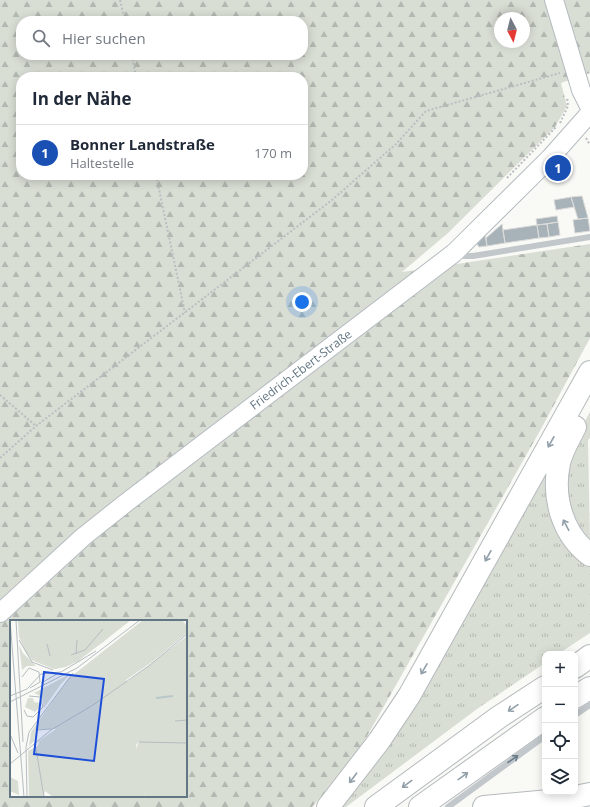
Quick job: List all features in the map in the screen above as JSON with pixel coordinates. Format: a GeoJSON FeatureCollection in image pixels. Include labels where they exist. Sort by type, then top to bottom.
{"type":"FeatureCollection","features":[{"type":"Feature","properties":{"kind":"highway"},"geometry":{"type":"LineString","coordinates":[[328,807],[379,742],[409,696],[590,372]]}},
{"type":"Feature","properties":{"kind":"highway"},"geometry":{"type":"LineString","coordinates":[[590,399],[564,448],[559,462],[556,491],[558,504],[568,529],[576,542],[590,555]]}},
{"type":"Feature","properties":{"kind":"highway"},"geometry":{"type":"LineString","coordinates":[[578,664],[590,656]]}},
{"type":"Feature","properties":{"kind":"highway"},"geometry":{"type":"LineString","coordinates":[[578,695],[590,688]]}},
{"type":"Feature","properties":{"kind":"highway"},"geometry":{"type":"LineString","coordinates":[[376,807],[499,717],[542,689]]}},
{"type":"Feature","properties":{"kind":"highway"},"geometry":{"type":"LineString","coordinates":[[420,807],[542,720]]}},
{"type":"Feature","properties":{"kind":"highway"},"geometry":{"type":"LineString","coordinates":[[484,807],[560,800],[590,794]]}},
{"type":"Feature","properties":{"kind":"main road"},"geometry":{"type":"LineString","coordinates":[[554,0],[581,90],[590,108]]}},
{"type":"Feature","properties":{"kind":"main road","name":"Friedrich-Ebert-Straße"},"geometry":{"type":"LineString","coordinates":[[0,613],[83,537],[127,502],[454,253],[551,157],[590,113]]}},
{"type":"Feature","properties":{"kind":"lane"},"geometry":{"type":"LineString","coordinates":[[454,253],[458,256],[473,256],[590,237]]}},
{"type":"Feature","properties":{"kind":"lane"},"geometry":{"type":"LineString","coordinates":[[578,713],[590,705]]}},
{"type":"Feature","properties":{"kind":"lane"},"geometry":{"type":"LineString","coordinates":[[448,807],[542,738]]}},
{"type":"Feature","properties":{"kind":"path"},"geometry":{"type":"LineString","coordinates":[[120,0],[124,16]]}},
{"type":"Feature","properties":{"kind":"path"},"geometry":{"type":"LineString","coordinates":[[133,60],[135,72]]}},
{"type":"Feature","properties":{"kind":"path"},"geometry":{"type":"LineString","coordinates":[[0,458],[36,426],[185,313],[365,172],[396,144],[426,111],[560,73]]}},
{"type":"Feature","properties":{"kind":"path"},"geometry":{"type":"LineString","coordinates":[[157,180],[185,313]]}},
{"type":"Feature","properties":{"kind":"path"},"geometry":{"type":"LineString","coordinates":[[0,395],[36,426]]}},
{"type":"Feature","properties":{"kind":"green space"},"geometry":{"type":"Polygon","coordinates":[[[0,0],[590,0],[590,73],[561,83],[567,106],[555,127],[448,233],[402,272],[590,244],[590,338],[541,429],[353,761],[312,807],[0,807],[0,0]]]}},
{"type":"Feature","properties":{"kind":"green space"},"geometry":{"type":"Polygon","coordinates":[[[590,412],[590,438],[588,440],[590,542],[575,524],[568,512],[564,486],[565,473],[572,448],[590,412]]]}},
{"type":"Feature","properties":{"kind":"green space"},"geometry":{"type":"Polygon","coordinates":[[[552,455],[585,564],[590,567],[590,633],[563,651],[542,651],[542,665],[477,709],[346,807],[339,807],[552,455]]]}},
{"type":"Feature","properties":{"kind":"building"},"geometry":{"type":"Polygon","coordinates":[[[582,196],[588,218],[578,219],[571,197],[582,196]]]}},
{"type":"Feature","properties":{"kind":"building"},"geometry":{"type":"Polygon","coordinates":[[[571,197],[574,207],[556,210],[554,200],[571,197]]]}},
{"type":"Feature","properties":{"kind":"building"},"geometry":{"type":"Polygon","coordinates":[[[557,216],[558,222],[537,225],[536,219],[557,216]]]}},
{"type":"Feature","properties":{"kind":"building"},"geometry":{"type":"Polygon","coordinates":[[[588,218],[590,231],[575,233],[573,220],[588,218]]]}},
{"type":"Feature","properties":{"kind":"building"},"geometry":{"type":"Polygon","coordinates":[[[558,222],[560,235],[549,237],[547,224],[558,222]]]}},
{"type":"Feature","properties":{"kind":"building"},"geometry":{"type":"Polygon","coordinates":[[[502,224],[505,243],[487,246],[486,238],[502,224]]]}},
{"type":"Feature","properties":{"kind":"building"},"geometry":{"type":"Polygon","coordinates":[[[547,224],[549,237],[539,238],[537,225],[547,224]]]}},
{"type":"Feature","properties":{"kind":"building"},"geometry":{"type":"Polygon","coordinates":[[[537,225],[539,238],[505,243],[503,230],[537,225]]]}},
{"type":"Feature","properties":{"kind":"building"},"geometry":{"type":"Polygon","coordinates":[[[485,235],[487,246],[479,247],[477,244],[485,235]]]}},
{"type":"Feature","properties":{"kind":"place","name":"Bonner Landstraße"},"geometry":{"type":"Point","coordinates":[558,168]}}]}
